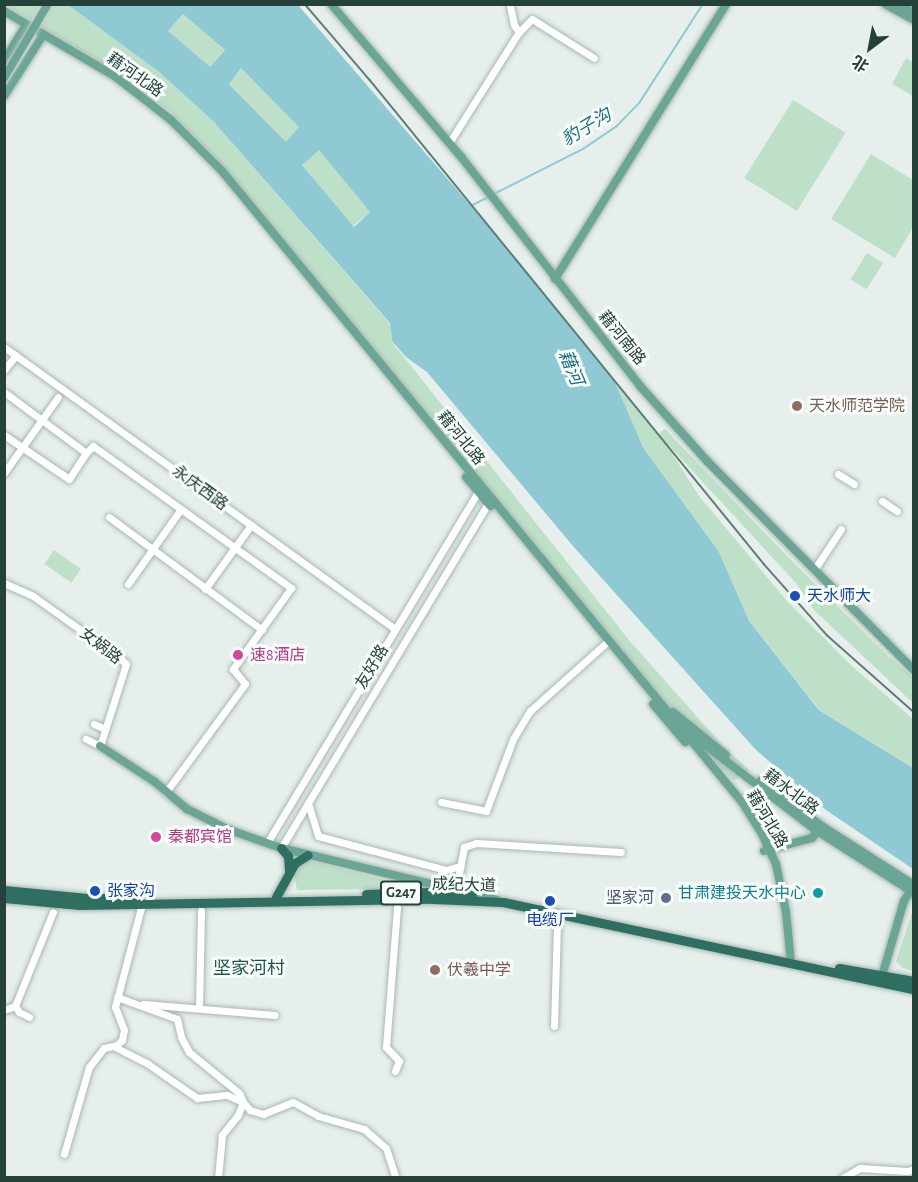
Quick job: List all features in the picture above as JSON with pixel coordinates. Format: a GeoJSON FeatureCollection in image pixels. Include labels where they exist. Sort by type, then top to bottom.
{"type":"FeatureCollection","features":[{"type":"Feature","properties":{"kind":"highway"},"geometry":{"type":"LineString","coordinates":[[281,848],[288,856],[289,872]]}},
{"type":"Feature","properties":{"kind":"highway"},"geometry":{"type":"LineString","coordinates":[[276,897],[295,863],[308,855]]}},
{"type":"Feature","properties":{"kind":"highway","name":"成纪大道"},"geometry":{"type":"LineString","coordinates":[[4,890],[87,898],[276,897],[430,892],[485,896],[912,987]]}},
{"type":"Feature","properties":{"kind":"highway","name":"成纪大道"},"geometry":{"type":"LineString","coordinates":[[4,898],[80,905],[433,899],[503,902],[789,960],[882,976],[912,987]]}},
{"type":"Feature","properties":{"kind":"main road"},"geometry":{"type":"LineString","coordinates":[[4,78],[48,4]]}},
{"type":"Feature","properties":{"kind":"main road","name":"藉河南路"},"geometry":{"type":"LineString","coordinates":[[331,4],[492,196],[640,386],[700,453],[914,670]]}},
{"type":"Feature","properties":{"kind":"main road"},"geometry":{"type":"LineString","coordinates":[[555,279],[726,4]]}},
{"type":"Feature","properties":{"kind":"main road"},"geometry":{"type":"LineString","coordinates":[[885,4],[914,20]]}},
{"type":"Feature","properties":{"kind":"main road"},"geometry":{"type":"LineString","coordinates":[[898,4],[914,13]]}},
{"type":"Feature","properties":{"kind":"main road","name":"藉河北路"},"geometry":{"type":"LineString","coordinates":[[4,11],[25,27],[112,82],[168,124],[218,175],[478,492],[606,642]]}},
{"type":"Feature","properties":{"kind":"main road","name":"藉河北路"},"geometry":{"type":"LineString","coordinates":[[4,18],[25,27]]}},
{"type":"Feature","properties":{"kind":"main road"},"geometry":{"type":"LineString","coordinates":[[4,61],[25,27]]}},
{"type":"Feature","properties":{"kind":"main road"},"geometry":{"type":"LineString","coordinates":[[4,96],[41,37]]}},
{"type":"Feature","properties":{"kind":"main road","name":"藉河北路"},"geometry":{"type":"LineString","coordinates":[[41,37],[116,77],[171,120],[222,171],[657,704],[737,805],[776,864],[786,912],[789,960]]}},
{"type":"Feature","properties":{"kind":"main road","name":"藉河北路"},"geometry":{"type":"LineString","coordinates":[[657,704],[678,724],[742,802],[766,850]]}},
{"type":"Feature","properties":{"kind":"main road","name":"藉水北路"},"geometry":{"type":"LineString","coordinates":[[657,704],[819,829]]}},
{"type":"Feature","properties":{"kind":"main road","name":"藉水北路"},"geometry":{"type":"LineString","coordinates":[[678,724],[819,829],[912,889]]}},
{"type":"Feature","properties":{"kind":"main road"},"geometry":{"type":"LineString","coordinates":[[100,746],[194,813],[267,843],[503,902]]}},
{"type":"Feature","properties":{"kind":"main road"},"geometry":{"type":"LineString","coordinates":[[766,850],[812,838],[819,829]]}},
{"type":"Feature","properties":{"kind":"main road"},"geometry":{"type":"LineString","coordinates":[[882,976],[904,901],[912,889]]}},
{"type":"Feature","properties":{"kind":"street"},"geometry":{"type":"LineString","coordinates":[[510,6],[514,25],[519,32]]}},
{"type":"Feature","properties":{"kind":"street"},"geometry":{"type":"LineString","coordinates":[[449,143],[519,32],[532,19],[594,58]]}},
{"type":"Feature","properties":{"kind":"street","name":"永庆西路"},"geometry":{"type":"LineString","coordinates":[[4,347],[395,628]]}},
{"type":"Feature","properties":{"kind":"street"},"geometry":{"type":"LineString","coordinates":[[4,370],[16,355]]}},
{"type":"Feature","properties":{"kind":"street"},"geometry":{"type":"LineString","coordinates":[[4,392],[86,453]]}},
{"type":"Feature","properties":{"kind":"street"},"geometry":{"type":"LineString","coordinates":[[4,473],[58,397]]}},
{"type":"Feature","properties":{"kind":"street"},"geometry":{"type":"LineString","coordinates":[[4,435],[69,479],[93,446],[291,588],[233,669],[245,684],[166,792]]}},
{"type":"Feature","properties":{"kind":"street"},"geometry":{"type":"LineString","coordinates":[[838,474],[854,484]]}},
{"type":"Feature","properties":{"kind":"street","name":"友好路"},"geometry":{"type":"LineString","coordinates":[[267,843],[478,492]]}},
{"type":"Feature","properties":{"kind":"street"},"geometry":{"type":"LineString","coordinates":[[882,501],[897,511]]}},
{"type":"Feature","properties":{"kind":"street","name":"友好路"},"geometry":{"type":"LineString","coordinates":[[281,848],[488,503]]}},
{"type":"Feature","properties":{"kind":"street"},"geometry":{"type":"LineString","coordinates":[[128,584],[181,509]]}},
{"type":"Feature","properties":{"kind":"street"},"geometry":{"type":"LineString","coordinates":[[108,517],[262,630]]}},
{"type":"Feature","properties":{"kind":"street"},"geometry":{"type":"LineString","coordinates":[[205,589],[251,525]]}},
{"type":"Feature","properties":{"kind":"street"},"geometry":{"type":"LineString","coordinates":[[814,570],[841,529]]}},
{"type":"Feature","properties":{"kind":"street","name":"女娲路"},"geometry":{"type":"LineString","coordinates":[[4,583],[33,596],[126,664],[100,746]]}},
{"type":"Feature","properties":{"kind":"street"},"geometry":{"type":"LineString","coordinates":[[441,802],[486,811],[513,738],[530,711],[606,642]]}},
{"type":"Feature","properties":{"kind":"street"},"geometry":{"type":"LineString","coordinates":[[94,724],[105,729]]}},
{"type":"Feature","properties":{"kind":"street"},"geometry":{"type":"LineString","coordinates":[[86,739],[100,746]]}},
{"type":"Feature","properties":{"kind":"street"},"geometry":{"type":"LineString","coordinates":[[308,803],[318,836],[446,870],[460,866]]}},
{"type":"Feature","properties":{"kind":"street"},"geometry":{"type":"LineString","coordinates":[[456,889],[464,847],[476,843],[621,852]]}},
{"type":"Feature","properties":{"kind":"street"},"geometry":{"type":"LineString","coordinates":[[64,1154],[89,1068],[104,1048],[113,1046],[122,1040],[124,1030],[115,1007],[142,904]]}},
{"type":"Feature","properties":{"kind":"street"},"geometry":{"type":"LineString","coordinates":[[395,1071],[399,1061],[386,1047],[397,907]]}},
{"type":"Feature","properties":{"kind":"street"},"geometry":{"type":"LineString","coordinates":[[199,1008],[201,911]]}},
{"type":"Feature","properties":{"kind":"street"},"geometry":{"type":"LineString","coordinates":[[4,1010],[15,1006],[53,912]]}},
{"type":"Feature","properties":{"kind":"street"},"geometry":{"type":"LineString","coordinates":[[554,1026],[557,925]]}},
{"type":"Feature","properties":{"kind":"street"},"geometry":{"type":"LineString","coordinates":[[117,997],[177,1019],[181,1037],[189,1052],[239,1093],[250,1110],[262,1114],[292,1102],[318,1116],[364,1129],[386,1148],[396,1178]]}},
{"type":"Feature","properties":{"kind":"street"},"geometry":{"type":"LineString","coordinates":[[134,1003],[275,1015]]}},
{"type":"Feature","properties":{"kind":"street"},"geometry":{"type":"LineString","coordinates":[[15,1006],[19,1012],[29,1017]]}},
{"type":"Feature","properties":{"kind":"street"},"geometry":{"type":"LineString","coordinates":[[113,1046],[148,1064],[184,1092],[197,1098],[227,1095],[243,1102]]}},
{"type":"Feature","properties":{"kind":"street"},"geometry":{"type":"LineString","coordinates":[[218,1178],[222,1135],[238,1115],[243,1102]]}},
{"type":"Feature","properties":{"kind":"street"},"geometry":{"type":"LineString","coordinates":[[842,1178],[860,1168],[907,1171],[914,1168]]}},
{"type":"Feature","properties":{"kind":"green space"},"geometry":{"type":"Polygon","coordinates":[[[6,5],[68,5],[158,71],[213,121],[390,324],[392,342],[629,640],[723,746],[749,770],[734,781],[686,730],[469,470],[333,299],[213,155],[170,111],[123,76],[6,5]]]}},
{"type":"Feature","properties":{"kind":"green space"},"geometry":{"type":"Polygon","coordinates":[[[183,14],[225,50],[209,67],[168,31],[183,14]]]}},
{"type":"Feature","properties":{"kind":"green space"},"geometry":{"type":"Polygon","coordinates":[[[906,58],[913,62],[913,96],[892,84],[906,58]]]}},
{"type":"Feature","properties":{"kind":"green space"},"geometry":{"type":"Polygon","coordinates":[[[241,68],[300,127],[286,143],[229,83],[241,68]]]}},
{"type":"Feature","properties":{"kind":"green space"},"geometry":{"type":"Polygon","coordinates":[[[793,100],[846,133],[797,211],[744,178],[793,100]]]}},
{"type":"Feature","properties":{"kind":"green space"},"geometry":{"type":"Polygon","coordinates":[[[319,149],[370,212],[352,226],[301,163],[319,149]]]}},
{"type":"Feature","properties":{"kind":"green space"},"geometry":{"type":"Polygon","coordinates":[[[871,154],[913,180],[913,227],[895,258],[831,219],[871,154]]]}},
{"type":"Feature","properties":{"kind":"green space"},"geometry":{"type":"Polygon","coordinates":[[[867,253],[883,263],[867,289],[851,279],[867,253]]]}},
{"type":"Feature","properties":{"kind":"green space"},"geometry":{"type":"Polygon","coordinates":[[[613,378],[659,434],[665,429],[790,559],[889,657],[913,677],[913,703],[814,610],[796,583],[663,439],[699,496],[787,601],[852,666],[913,719],[913,768],[820,710],[749,621],[719,552],[644,449],[613,378]]]}},
{"type":"Feature","properties":{"kind":"green space"},"geometry":{"type":"Polygon","coordinates":[[[54,550],[81,569],[71,583],[44,564],[54,550]]]}},
{"type":"Feature","properties":{"kind":"green space"},"geometry":{"type":"Polygon","coordinates":[[[305,860],[384,880],[383,889],[297,890],[294,875],[296,866],[305,860]]]}},
{"type":"Feature","properties":{"kind":"green space"},"geometry":{"type":"Polygon","coordinates":[[[913,910],[913,971],[903,968],[896,961],[913,910]]]}},
{"type":"Feature","properties":{"kind":"water","name":"藉河"},"geometry":{"type":"Polygon","coordinates":[[[68,5],[298,5],[520,263],[613,378],[644,449],[719,552],[749,621],[819,710],[913,768],[913,869],[826,810],[756,750],[573,546],[427,372],[406,357],[392,341],[390,323],[213,121],[158,71],[68,5]],[[183,14],[168,31],[210,67],[225,50],[183,14]],[[241,68],[229,84],[286,142],[299,127],[241,68]],[[319,150],[302,165],[354,227],[370,212],[319,150]]]}},
{"type":"Feature","properties":{"kind":"waterway","name":"豹子沟"},"geometry":{"type":"LineString","coordinates":[[494,194],[583,149],[616,127],[640,102],[703,4]]}},
{"type":"Feature","properties":{"kind":"waterway","name":"豹子沟"},"geometry":{"type":"LineString","coordinates":[[471,206],[487,198]]}},
{"type":"Feature","properties":{"kind":"tram line"},"geometry":{"type":"LineString","coordinates":[[305,4],[370,80],[764,564],[827,635],[914,712]]}},
{"type":"Feature","properties":{"kind":"place","name":"天水师范学院"},"geometry":{"type":"Point","coordinates":[797,406]}},
{"type":"Feature","properties":{"kind":"place","name":"天水师大"},"geometry":{"type":"Point","coordinates":[795,596]}},
{"type":"Feature","properties":{"kind":"place","name":"速8酒店"},"geometry":{"type":"Point","coordinates":[238,655]}},
{"type":"Feature","properties":{"kind":"place","name":"秦都宾馆"},"geometry":{"type":"Point","coordinates":[156,837]}},
{"type":"Feature","properties":{"kind":"place","name":"张家沟"},"geometry":{"type":"Point","coordinates":[95,891]}},
{"type":"Feature","properties":{"kind":"place","name":"甘肃建投天水中心"},"geometry":{"type":"Point","coordinates":[818,893]}},
{"type":"Feature","properties":{"kind":"place","name":"坚家河"},"geometry":{"type":"Point","coordinates":[666,898]}},
{"type":"Feature","properties":{"kind":"place","name":"电缆厂"},"geometry":{"type":"Point","coordinates":[550,901]}},
{"type":"Feature","properties":{"kind":"place","name":"伏羲中学"},"geometry":{"type":"Point","coordinates":[435,970]}},
{"type":"Feature","properties":{"kind":"district","name":"坚家河村"},"geometry":{"type":"Point","coordinates":[249,969]}}]}
